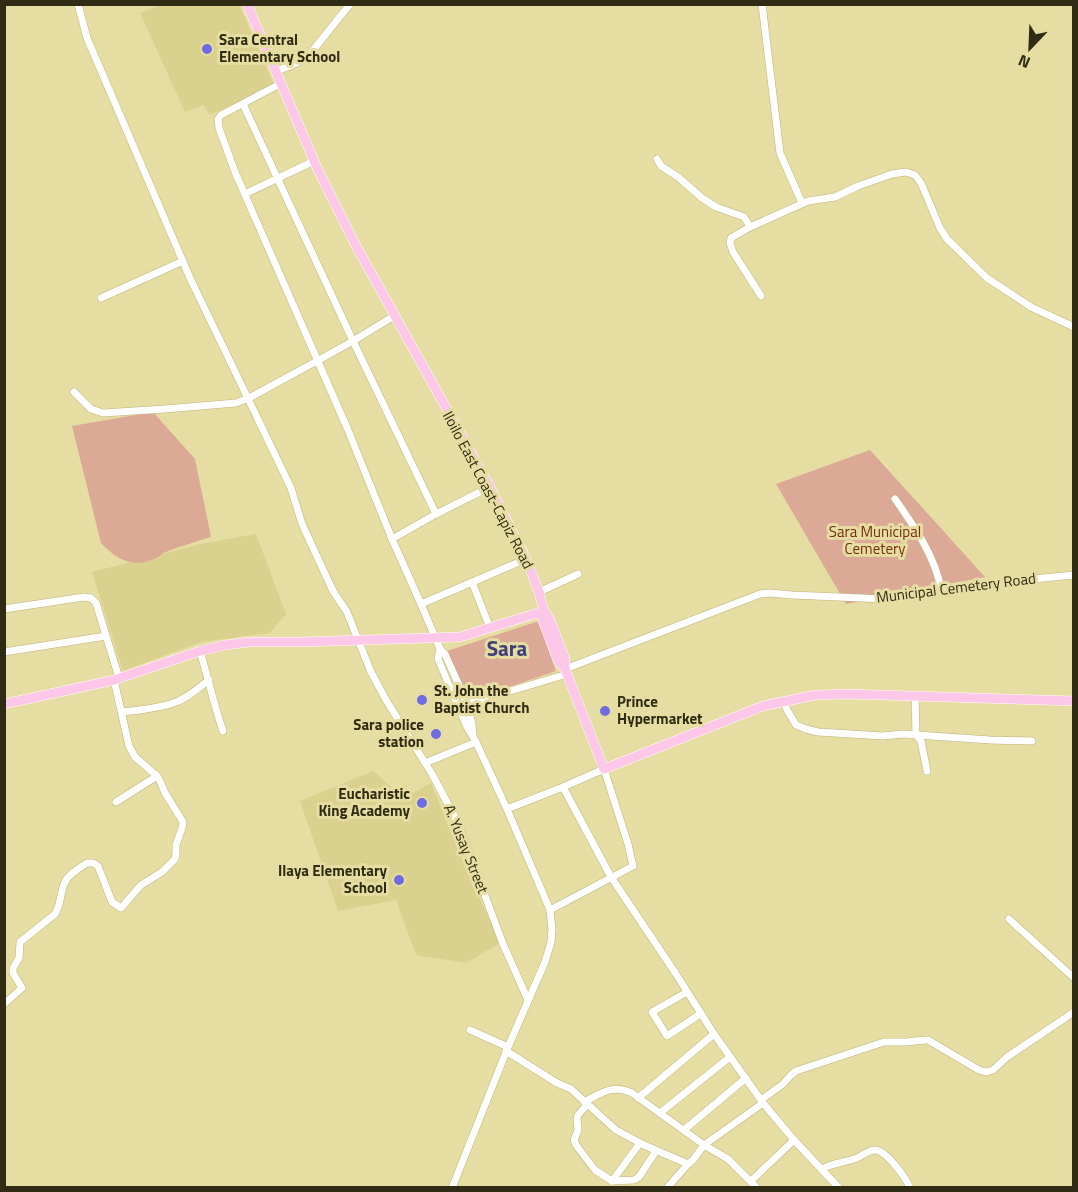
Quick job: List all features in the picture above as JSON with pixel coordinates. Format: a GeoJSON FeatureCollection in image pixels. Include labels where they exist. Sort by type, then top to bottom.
{"type":"FeatureCollection","features":[{"type":"Feature","properties":{"kind":"main road","name":"Iloilo East Coast-Capiz Road"},"geometry":{"type":"LineString","coordinates":[[250,6],[280,84],[314,161],[355,244],[490,487],[526,559],[539,592],[542,612],[550,620],[565,659],[566,672],[604,769]]}},
{"type":"Feature","properties":{"kind":"main road"},"geometry":{"type":"LineString","coordinates":[[4,704],[116,679],[225,645],[249,642],[460,637],[542,612]]}},
{"type":"Feature","properties":{"kind":"main road"},"geometry":{"type":"LineString","coordinates":[[604,769],[763,706],[815,695],[1074,701]]}},
{"type":"Feature","properties":{"kind":"street","name":"A. Yusay Street"},"geometry":{"type":"LineString","coordinates":[[78,4],[87,38],[183,261],[291,488],[302,524],[333,591],[347,612],[371,672],[458,823],[503,944],[528,1000]]}},
{"type":"Feature","properties":{"kind":"street"},"geometry":{"type":"LineString","coordinates":[[275,72],[306,59],[350,4]]}},
{"type":"Feature","properties":{"kind":"street"},"geometry":{"type":"LineString","coordinates":[[762,4],[780,153],[802,203]]}},
{"type":"Feature","properties":{"kind":"street"},"geometry":{"type":"LineString","coordinates":[[280,84],[221,115],[218,119],[219,128],[392,539],[440,649],[445,654],[462,705],[473,727],[474,739],[550,910],[552,929],[549,950],[452,1188]]}},
{"type":"Feature","properties":{"kind":"street"},"geometry":{"type":"LineString","coordinates":[[243,104],[353,342],[436,514]]}},
{"type":"Feature","properties":{"kind":"street"},"geometry":{"type":"LineString","coordinates":[[657,159],[661,166],[702,198],[716,207],[744,217],[750,227]]}},
{"type":"Feature","properties":{"kind":"street"},"geometry":{"type":"LineString","coordinates":[[245,194],[314,161]]}},
{"type":"Feature","properties":{"kind":"street"},"geometry":{"type":"LineString","coordinates":[[761,296],[733,252],[731,238],[802,203],[835,197],[892,174],[906,172],[915,175],[921,183],[947,239],[987,278],[1031,307],[1074,327]]}},
{"type":"Feature","properties":{"kind":"street"},"geometry":{"type":"LineString","coordinates":[[101,298],[183,261]]}},
{"type":"Feature","properties":{"kind":"street"},"geometry":{"type":"LineString","coordinates":[[74,392],[91,409],[103,412],[236,403],[353,342],[394,316]]}},
{"type":"Feature","properties":{"kind":"street"},"geometry":{"type":"LineString","coordinates":[[392,539],[490,487]]}},
{"type":"Feature","properties":{"kind":"street"},"geometry":{"type":"LineString","coordinates":[[895,499],[922,540],[941,589]]}},
{"type":"Feature","properties":{"kind":"street"},"geometry":{"type":"LineString","coordinates":[[421,604],[526,559]]}},
{"type":"Feature","properties":{"kind":"street"},"geometry":{"type":"LineString","coordinates":[[539,592],[578,574]]}},
{"type":"Feature","properties":{"kind":"street","name":"Municipal Cemetery Road"},"geometry":{"type":"LineString","coordinates":[[462,705],[566,672],[760,594],[770,592],[884,599],[941,589],[1074,574]]}},
{"type":"Feature","properties":{"kind":"street"},"geometry":{"type":"LineString","coordinates":[[472,582],[490,628]]}},
{"type":"Feature","properties":{"kind":"street"},"geometry":{"type":"LineString","coordinates":[[4,609],[84,597],[91,598],[96,603],[116,679],[129,746],[135,757],[157,776],[183,822],[176,845],[175,859],[162,872],[141,885],[121,908],[112,902],[96,864],[87,863],[70,876],[65,882],[55,914],[20,942],[19,958],[14,973],[22,988],[4,1004]]}},
{"type":"Feature","properties":{"kind":"street"},"geometry":{"type":"LineString","coordinates":[[4,652],[106,636]]}},
{"type":"Feature","properties":{"kind":"street"},"geometry":{"type":"LineString","coordinates":[[200,651],[223,731]]}},
{"type":"Feature","properties":{"kind":"street"},"geometry":{"type":"LineString","coordinates":[[122,712],[174,703],[187,697],[209,680]]}},
{"type":"Feature","properties":{"kind":"street"},"geometry":{"type":"LineString","coordinates":[[915,696],[916,735],[921,741],[927,771]]}},
{"type":"Feature","properties":{"kind":"street"},"geometry":{"type":"LineString","coordinates":[[784,701],[796,724],[818,732],[1032,741]]}},
{"type":"Feature","properties":{"kind":"street"},"geometry":{"type":"LineString","coordinates":[[425,763],[474,739]]}},
{"type":"Feature","properties":{"kind":"street"},"geometry":{"type":"LineString","coordinates":[[507,809],[604,769],[633,866],[550,910]]}},
{"type":"Feature","properties":{"kind":"street"},"geometry":{"type":"LineString","coordinates":[[117,802],[157,776]]}},
{"type":"Feature","properties":{"kind":"street"},"geometry":{"type":"LineString","coordinates":[[563,787],[611,877],[700,1014],[762,1101],[836,1186]]}},
{"type":"Feature","properties":{"kind":"street"},"geometry":{"type":"LineString","coordinates":[[1009,919],[1074,978]]}},
{"type":"Feature","properties":{"kind":"street"},"geometry":{"type":"LineString","coordinates":[[687,992],[652,1012],[667,1036],[700,1014]]}},
{"type":"Feature","properties":{"kind":"street"},"geometry":{"type":"LineString","coordinates":[[667,1188],[704,1145],[762,1101],[796,1071],[884,1042],[928,1040],[986,1072],[993,1070],[1007,1057],[1074,1012]]}},
{"type":"Feature","properties":{"kind":"street"},"geometry":{"type":"LineString","coordinates":[[470,1030],[507,1049],[557,1083],[571,1089],[616,1130],[656,1151],[688,1164]]}},
{"type":"Feature","properties":{"kind":"street"},"geometry":{"type":"LineString","coordinates":[[638,1098],[714,1034]]}},
{"type":"Feature","properties":{"kind":"street"},"geometry":{"type":"LineString","coordinates":[[660,1113],[730,1057]]}},
{"type":"Feature","properties":{"kind":"street"},"geometry":{"type":"LineString","coordinates":[[684,1130],[746,1078]]}},
{"type":"Feature","properties":{"kind":"street"},"geometry":{"type":"LineString","coordinates":[[656,1151],[639,1177],[634,1180],[612,1181],[595,1170],[576,1145],[574,1140],[578,1130],[578,1115],[585,1104],[603,1092],[615,1088],[632,1093],[704,1145],[728,1159],[757,1188]]}},
{"type":"Feature","properties":{"kind":"street"},"geometry":{"type":"LineString","coordinates":[[751,1180],[794,1140]]}},
{"type":"Feature","properties":{"kind":"street"},"geometry":{"type":"LineString","coordinates":[[612,1181],[640,1143]]}},
{"type":"Feature","properties":{"kind":"street"},"geometry":{"type":"LineString","coordinates":[[822,1169],[877,1150],[883,1152],[907,1180],[910,1188]]}},
{"type":"Feature","properties":{"kind":"shaded area","name":"Sara Central Elementary School"},"geometry":{"type":"Polygon","coordinates":[[[160,5],[239,5],[274,85],[210,115],[203,105],[185,112],[140,13],[160,5]]]}},
{"type":"Feature","properties":{"kind":"shaded area"},"geometry":{"type":"Polygon","coordinates":[[[256,534],[286,614],[270,633],[201,642],[123,671],[92,572],[201,544],[256,534]]]}},
{"type":"Feature","properties":{"kind":"shaded area","name":"Ilaya Elementary School"},"geometry":{"type":"Polygon","coordinates":[[[373,771],[404,798],[431,783],[462,860],[500,943],[466,963],[416,955],[396,900],[338,911],[300,801],[373,771]]]}},
{"type":"Feature","properties":{"kind":"green space"},"geometry":{"type":"Polygon","coordinates":[[[153,412],[195,459],[211,537],[163,553],[146,562],[132,563],[119,558],[101,543],[72,426],[153,412]]]}},
{"type":"Feature","properties":{"kind":"green space","name":"Sara Municipal Cemetery"},"geometry":{"type":"Polygon","coordinates":[[[870,450],[985,577],[846,604],[776,484],[870,450]]]}},
{"type":"Feature","properties":{"kind":"green space"},"geometry":{"type":"Polygon","coordinates":[[[539,621],[556,671],[467,701],[447,651],[539,621]]]}},
{"type":"Feature","properties":{"kind":"place","name":"Sara Central Elementary School"},"geometry":{"type":"Point","coordinates":[207,49]}},
{"type":"Feature","properties":{"kind":"place","name":"St. John the Baptist Church"},"geometry":{"type":"Point","coordinates":[422,700]}},
{"type":"Feature","properties":{"kind":"place","name":"Prince Hypermarket"},"geometry":{"type":"Point","coordinates":[605,711]}},
{"type":"Feature","properties":{"kind":"place","name":"Sara police station"},"geometry":{"type":"Point","coordinates":[436,734]}},
{"type":"Feature","properties":{"kind":"place","name":"Eucharistic King Academy"},"geometry":{"type":"Point","coordinates":[422,803]}},
{"type":"Feature","properties":{"kind":"place","name":"Ilaya Elementary School"},"geometry":{"type":"Point","coordinates":[399,880]}},
{"type":"Feature","properties":{"kind":"district","name":"Sara"},"geometry":{"type":"Point","coordinates":[507,649]}}]}
